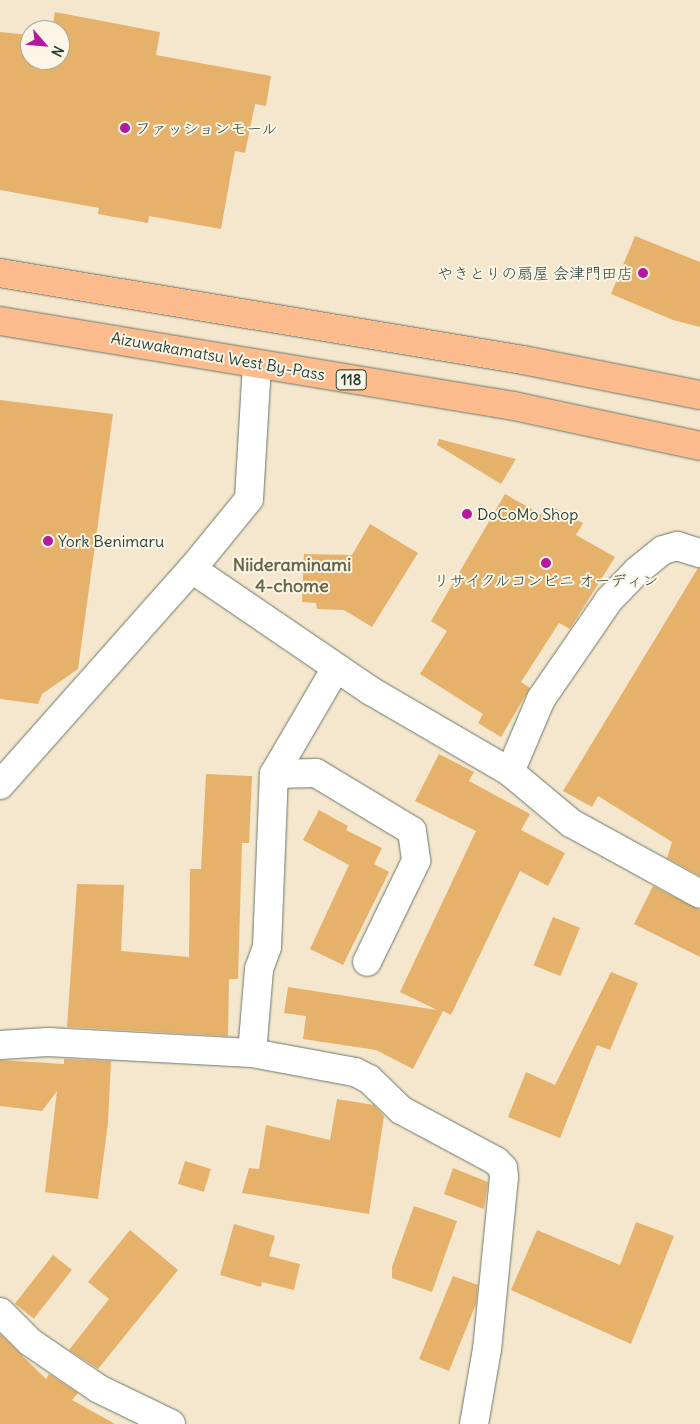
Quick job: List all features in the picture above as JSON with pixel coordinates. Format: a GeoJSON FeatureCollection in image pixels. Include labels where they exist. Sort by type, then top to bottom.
{"type":"FeatureCollection","features":[{"type":"Feature","properties":{"kind":"highway"},"geometry":{"type":"LineString","coordinates":[[0,273],[523,360],[700,395]]}},
{"type":"Feature","properties":{"kind":"highway","name":"Aizuwakamatsu West By-Pass"},"geometry":{"type":"LineString","coordinates":[[0,321],[93,334],[257,364],[514,406],[700,446]]}},
{"type":"Feature","properties":{"kind":"street"},"geometry":{"type":"LineString","coordinates":[[0,785],[192,569],[249,499],[257,364]]}},
{"type":"Feature","properties":{"kind":"street"},"geometry":{"type":"LineString","coordinates":[[510,772],[541,699],[610,600],[637,571],[663,550],[677,546],[700,553]]}},
{"type":"Feature","properties":{"kind":"street"},"geometry":{"type":"LineString","coordinates":[[192,569],[371,691],[510,772],[571,824],[700,894]]}},
{"type":"Feature","properties":{"kind":"street"},"geometry":{"type":"LineString","coordinates":[[252,1053],[259,969],[267,947],[274,774],[336,668]]}},
{"type":"Feature","properties":{"kind":"street"},"geometry":{"type":"LineString","coordinates":[[274,774],[316,773],[412,830],[416,861],[367,962]]}},
{"type":"Feature","properties":{"kind":"street"},"geometry":{"type":"LineString","coordinates":[[0,1045],[48,1042],[252,1053],[355,1072],[369,1080],[401,1110],[503,1168],[487,1349],[474,1424]]}},
{"type":"Feature","properties":{"kind":"street"},"geometry":{"type":"LineString","coordinates":[[0,1312],[30,1342],[99,1389],[171,1424]]}},
{"type":"Feature","properties":{"kind":"building","name":"ファッションモール"},"geometry":{"type":"Polygon","coordinates":[[[55,12],[160,32],[156,55],[271,76],[266,106],[255,104],[245,153],[235,151],[221,229],[149,216],[148,223],[98,214],[99,208],[0,190],[0,32],[20,34],[20,70],[70,70],[70,20],[54,20],[55,12]]]}},
{"type":"Feature","properties":{"kind":"building"},"geometry":{"type":"Polygon","coordinates":[[[635,236],[700,262],[700,327],[673,320],[611,294],[635,236]]]}},
{"type":"Feature","properties":{"kind":"building","name":"York Benimaru"},"geometry":{"type":"Polygon","coordinates":[[[0,400],[113,414],[78,669],[42,694],[38,704],[0,699],[0,400]]]}},
{"type":"Feature","properties":{"kind":"building"},"geometry":{"type":"Polygon","coordinates":[[[439,439],[516,459],[501,484],[437,445],[439,439]]]}},
{"type":"Feature","properties":{"kind":"building"},"geometry":{"type":"Polygon","coordinates":[[[505,494],[549,519],[555,508],[583,523],[576,535],[615,557],[570,629],[559,623],[521,682],[530,688],[501,737],[478,723],[483,714],[420,674],[447,631],[431,621],[505,494]]]}},
{"type":"Feature","properties":{"kind":"building"},"geometry":{"type":"Polygon","coordinates":[[[370,524],[418,553],[372,627],[344,610],[317,609],[316,603],[302,602],[304,554],[352,555],[370,524]]]}},
{"type":"Feature","properties":{"kind":"building"},"geometry":{"type":"Polygon","coordinates":[[[698,568],[700,568],[700,876],[667,858],[672,842],[598,796],[592,807],[563,791],[698,568]]]}},
{"type":"Feature","properties":{"kind":"building"},"geometry":{"type":"Polygon","coordinates":[[[439,754],[474,772],[469,781],[530,814],[521,830],[565,853],[548,886],[520,871],[451,1015],[443,1011],[413,1069],[376,1050],[303,1039],[306,1016],[284,1013],[288,987],[437,1010],[400,992],[476,831],[415,801],[439,754]]]}},
{"type":"Feature","properties":{"kind":"building"},"geometry":{"type":"Polygon","coordinates":[[[206,774],[252,776],[249,843],[242,843],[238,979],[229,979],[228,1036],[67,1027],[77,884],[124,885],[121,951],[189,957],[190,869],[201,869],[206,774]]]}},
{"type":"Feature","properties":{"kind":"building"},"geometry":{"type":"Polygon","coordinates":[[[319,810],[348,826],[346,830],[382,848],[374,864],[389,872],[343,965],[310,949],[349,865],[303,840],[319,810]]]}},
{"type":"Feature","properties":{"kind":"building"},"geometry":{"type":"Polygon","coordinates":[[[653,886],[700,910],[700,957],[634,924],[653,886]]]}},
{"type":"Feature","properties":{"kind":"building"},"geometry":{"type":"Polygon","coordinates":[[[553,917],[580,928],[560,976],[534,965],[553,917]]]}},
{"type":"Feature","properties":{"kind":"building"},"geometry":{"type":"Polygon","coordinates":[[[611,972],[638,983],[610,1050],[597,1045],[560,1138],[508,1117],[526,1072],[555,1085],[611,972]]]}},
{"type":"Feature","properties":{"kind":"building"},"geometry":{"type":"Polygon","coordinates":[[[64,1059],[111,1061],[108,1123],[98,1199],[45,1192],[57,1091],[42,1111],[0,1106],[0,1060],[64,1064],[64,1059]]]}},
{"type":"Feature","properties":{"kind":"building"},"geometry":{"type":"Polygon","coordinates":[[[337,1099],[374,1105],[384,1116],[369,1214],[242,1193],[249,1168],[259,1169],[266,1125],[330,1140],[337,1099]]]}},
{"type":"Feature","properties":{"kind":"building"},"geometry":{"type":"Polygon","coordinates":[[[185,1161],[211,1169],[204,1192],[178,1184],[185,1161]]]}},
{"type":"Feature","properties":{"kind":"building"},"geometry":{"type":"Polygon","coordinates":[[[453,1168],[488,1182],[484,1209],[444,1194],[453,1168]]]}},
{"type":"Feature","properties":{"kind":"building"},"geometry":{"type":"Polygon","coordinates":[[[414,1206],[457,1221],[432,1292],[392,1278],[392,1267],[414,1206]]]}},
{"type":"Feature","properties":{"kind":"building"},"geometry":{"type":"Polygon","coordinates":[[[636,1222],[674,1236],[631,1344],[511,1290],[537,1230],[620,1265],[636,1222]]]}},
{"type":"Feature","properties":{"kind":"building"},"geometry":{"type":"Polygon","coordinates":[[[234,1224],[275,1236],[269,1256],[300,1264],[294,1290],[262,1282],[261,1287],[220,1275],[234,1224]]]}},
{"type":"Feature","properties":{"kind":"building"},"geometry":{"type":"Polygon","coordinates":[[[130,1230],[178,1270],[98,1369],[69,1350],[109,1299],[88,1282],[130,1230]]]}},
{"type":"Feature","properties":{"kind":"building"},"geometry":{"type":"Polygon","coordinates":[[[53,1255],[72,1270],[34,1319],[15,1304],[53,1255]]]}},
{"type":"Feature","properties":{"kind":"building"},"geometry":{"type":"Polygon","coordinates":[[[453,1276],[478,1285],[476,1304],[449,1371],[419,1359],[453,1276]]]}},
{"type":"Feature","properties":{"kind":"building"},"geometry":{"type":"Polygon","coordinates":[[[0,1334],[46,1379],[49,1374],[78,1393],[72,1400],[115,1424],[0,1424],[0,1334]]]}},
{"type":"Feature","properties":{"kind":"place","name":"ファッションモール"},"geometry":{"type":"Point","coordinates":[125,128]}},
{"type":"Feature","properties":{"kind":"place","name":"やきとりの扇屋 会津門田店"},"geometry":{"type":"Point","coordinates":[643,273]}},
{"type":"Feature","properties":{"kind":"place","name":"DoCoMo Shop"},"geometry":{"type":"Point","coordinates":[467,514]}},
{"type":"Feature","properties":{"kind":"place","name":"York Benimaru"},"geometry":{"type":"Point","coordinates":[48,541]}},
{"type":"Feature","properties":{"kind":"place","name":"リサイクルコンビニ オーディン"},"geometry":{"type":"Point","coordinates":[546,563]}},
{"type":"Feature","properties":{"kind":"district","name":"Niideraminami 4-chome"},"geometry":{"type":"Point","coordinates":[292,576]}}]}
